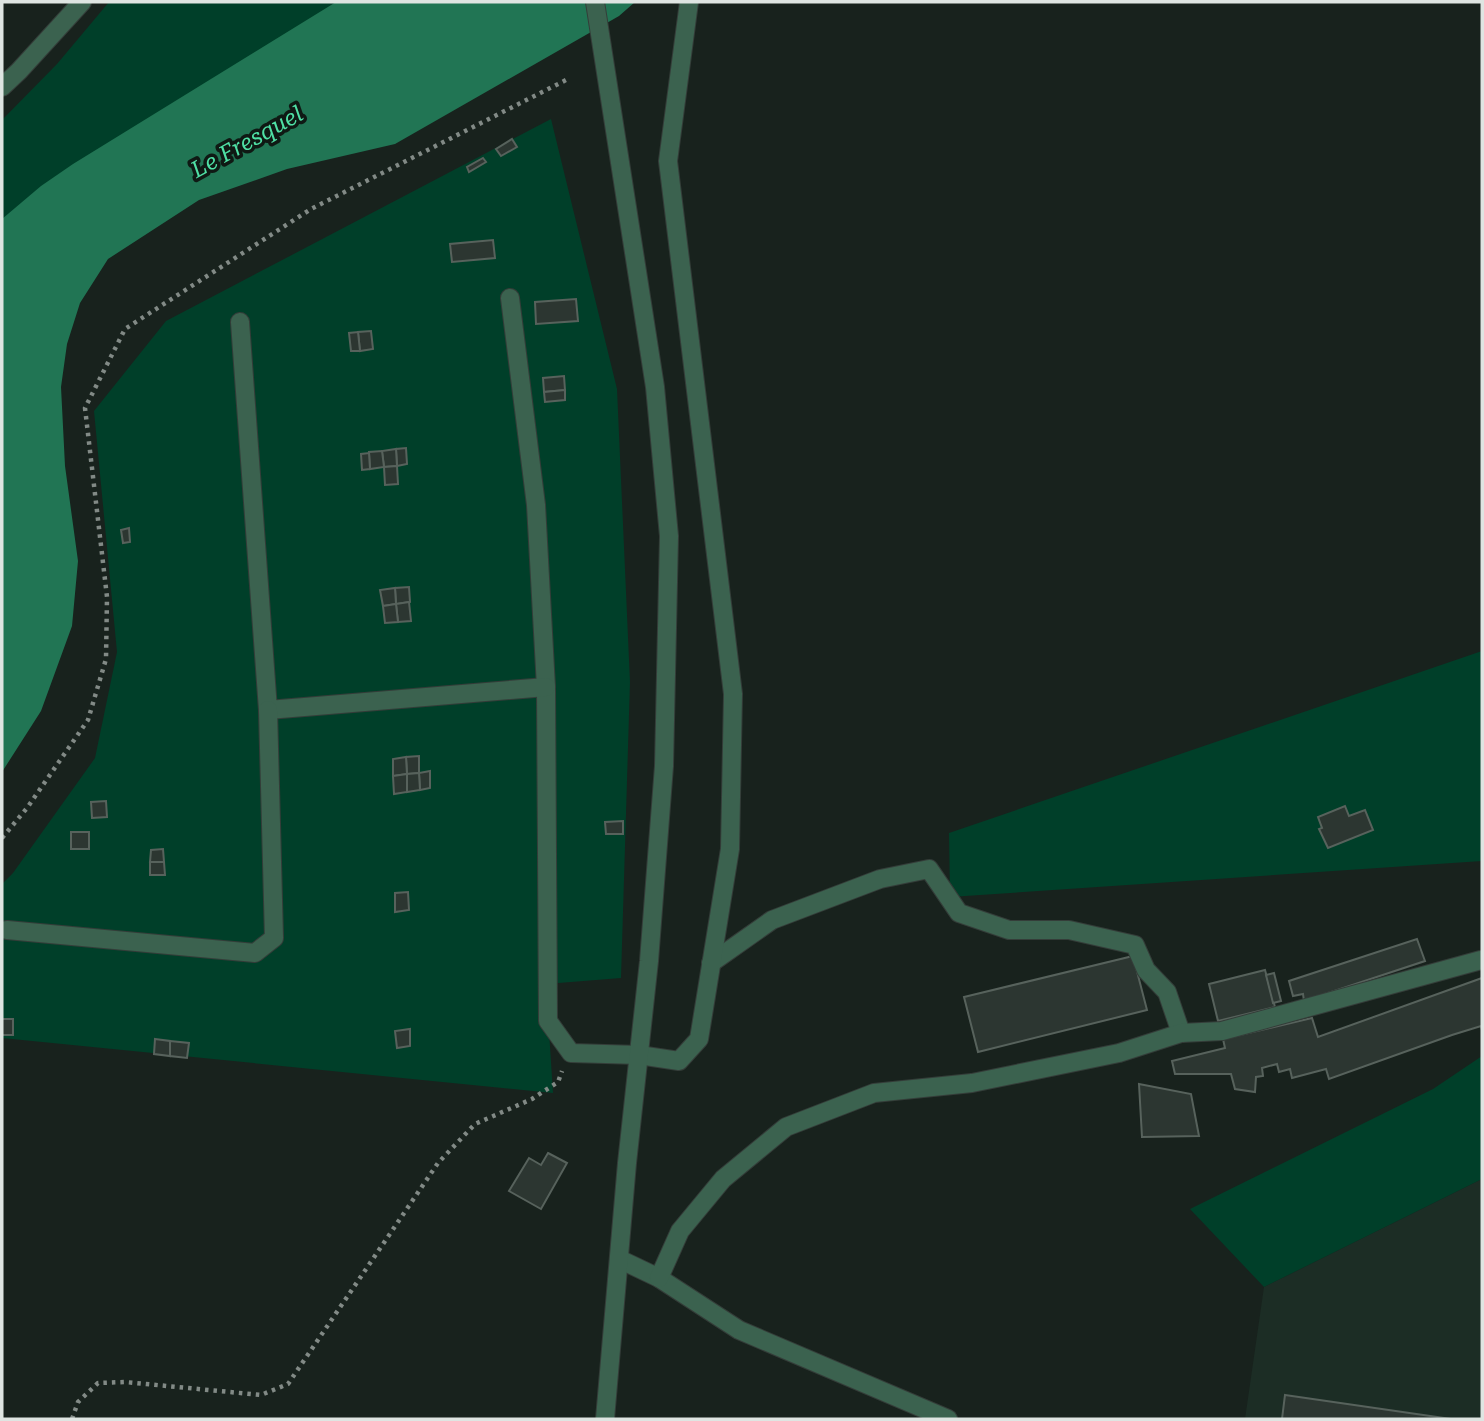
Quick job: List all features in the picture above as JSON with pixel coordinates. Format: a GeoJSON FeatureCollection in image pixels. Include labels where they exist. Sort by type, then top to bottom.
{"type":"FeatureCollection","features":[{"type":"Feature","properties":{"kind":"street"},"geometry":{"type":"LineString","coordinates":[[2,87],[82,2]]}},
{"type":"Feature","properties":{"kind":"street"},"geometry":{"type":"LineString","coordinates":[[596,2],[655,387],[669,536],[664,766],[649,961],[605,1419]]}},
{"type":"Feature","properties":{"kind":"street"},"geometry":{"type":"LineString","coordinates":[[510,298],[536,505],[546,687],[548,1021],[571,1053],[639,1055],[679,1062],[699,1040],[730,849],[733,694],[668,161],[690,3]]}},
{"type":"Feature","properties":{"kind":"street"},"geometry":{"type":"LineString","coordinates":[[7,930],[255,953],[274,938],[268,710],[240,322]]}},
{"type":"Feature","properties":{"kind":"street"},"geometry":{"type":"LineString","coordinates":[[268,710],[546,687]]}},
{"type":"Feature","properties":{"kind":"street"},"geometry":{"type":"LineString","coordinates":[[711,963],[772,920],[880,879],[929,869],[959,913],[1009,930],[1069,930],[1135,945],[1146,970],[1167,992],[1181,1033]]}},
{"type":"Feature","properties":{"kind":"street"},"geometry":{"type":"LineString","coordinates":[[659,1278],[680,1231],[723,1179],[786,1127],[874,1093],[972,1083],[1119,1053],[1181,1033],[1222,1031],[1481,960]]}},
{"type":"Feature","properties":{"kind":"street"},"geometry":{"type":"LineString","coordinates":[[619,1259],[659,1278],[739,1330],[948,1419]]}},
{"type":"Feature","properties":{"kind":"path"},"geometry":{"type":"LineString","coordinates":[[2,838],[27,808],[88,720],[106,659],[107,597],[85,408],[125,328],[311,209],[566,80]]}},
{"type":"Feature","properties":{"kind":"path"},"geometry":{"type":"LineString","coordinates":[[72,1419],[78,1402],[98,1383],[125,1382],[261,1395],[288,1384],[438,1163],[475,1124],[532,1099],[558,1082],[571,1053]]}},
{"type":"Feature","properties":{"kind":"shaded area"},"geometry":{"type":"Polygon","coordinates":[[[109,2],[348,2],[2,223],[2,120],[57,64],[109,2]]]}},
{"type":"Feature","properties":{"kind":"shaded area"},"geometry":{"type":"Polygon","coordinates":[[[551,119],[617,389],[630,682],[621,978],[546,984],[553,1093],[2,1038],[2,884],[13,873],[95,758],[117,652],[94,411],[166,321],[551,119]]]}},
{"type":"Feature","properties":{"kind":"shaded area"},"geometry":{"type":"Polygon","coordinates":[[[1482,651],[1482,861],[950,897],[949,833],[1482,651]]]}},
{"type":"Feature","properties":{"kind":"shaded area"},"geometry":{"type":"Polygon","coordinates":[[[1482,1056],[1482,1179],[1264,1287],[1190,1209],[1433,1089],[1482,1056]]]}},
{"type":"Feature","properties":{"kind":"shaded area"},"geometry":{"type":"Polygon","coordinates":[[[1482,1179],[1482,1419],[1245,1419],[1264,1287],[1482,1179]]]}},
{"type":"Feature","properties":{"kind":"water","name":"Le Fresquel"},"geometry":{"type":"Polygon","coordinates":[[[336,2],[635,2],[619,16],[395,144],[287,169],[199,200],[108,259],[80,303],[67,344],[61,387],[65,466],[78,561],[72,626],[41,711],[2,772],[2,219],[41,186],[73,164],[336,2]]]}},
{"type":"Feature","properties":{"kind":"building"},"geometry":{"type":"Polygon","coordinates":[[[512,139],[517,147],[501,156],[496,149],[512,139]]]}},
{"type":"Feature","properties":{"kind":"building"},"geometry":{"type":"Polygon","coordinates":[[[483,158],[486,162],[469,172],[467,167],[483,158]]]}},
{"type":"Feature","properties":{"kind":"building"},"geometry":{"type":"Polygon","coordinates":[[[493,240],[495,258],[452,262],[450,244],[493,240]]]}},
{"type":"Feature","properties":{"kind":"building"},"geometry":{"type":"Polygon","coordinates":[[[576,299],[578,321],[536,324],[535,302],[576,299]]]}},
{"type":"Feature","properties":{"kind":"building"},"geometry":{"type":"Polygon","coordinates":[[[371,331],[373,349],[360,351],[358,332],[371,331]]]}},
{"type":"Feature","properties":{"kind":"building"},"geometry":{"type":"Polygon","coordinates":[[[358,332],[360,351],[351,351],[349,333],[358,332]]]}},
{"type":"Feature","properties":{"kind":"building"},"geometry":{"type":"Polygon","coordinates":[[[564,376],[565,390],[544,392],[543,378],[564,376]]]}},
{"type":"Feature","properties":{"kind":"building"},"geometry":{"type":"Polygon","coordinates":[[[565,390],[565,400],[545,402],[544,392],[565,390]]]}},
{"type":"Feature","properties":{"kind":"building"},"geometry":{"type":"Polygon","coordinates":[[[406,448],[407,464],[397,466],[396,449],[406,448]]]}},
{"type":"Feature","properties":{"kind":"building"},"geometry":{"type":"Polygon","coordinates":[[[396,449],[397,466],[384,467],[382,451],[396,449]]]}},
{"type":"Feature","properties":{"kind":"building"},"geometry":{"type":"Polygon","coordinates":[[[382,451],[384,467],[370,469],[369,452],[382,451]]]}},
{"type":"Feature","properties":{"kind":"building"},"geometry":{"type":"Polygon","coordinates":[[[369,453],[370,469],[362,470],[361,454],[369,453]]]}},
{"type":"Feature","properties":{"kind":"building"},"geometry":{"type":"Polygon","coordinates":[[[397,466],[398,484],[385,485],[384,467],[397,466]]]}},
{"type":"Feature","properties":{"kind":"building"},"geometry":{"type":"Polygon","coordinates":[[[129,528],[130,542],[123,543],[121,530],[129,528]]]}},
{"type":"Feature","properties":{"kind":"building"},"geometry":{"type":"Polygon","coordinates":[[[409,587],[410,602],[396,604],[395,588],[409,587]]]}},
{"type":"Feature","properties":{"kind":"building"},"geometry":{"type":"Polygon","coordinates":[[[395,588],[396,604],[383,606],[380,590],[395,588]]]}},
{"type":"Feature","properties":{"kind":"building"},"geometry":{"type":"Polygon","coordinates":[[[409,602],[411,621],[398,622],[396,604],[409,602]]]}},
{"type":"Feature","properties":{"kind":"building"},"geometry":{"type":"Polygon","coordinates":[[[396,604],[398,622],[385,623],[383,606],[396,604]]]}},
{"type":"Feature","properties":{"kind":"building"},"geometry":{"type":"Polygon","coordinates":[[[419,756],[419,773],[407,774],[406,757],[419,756]]]}},
{"type":"Feature","properties":{"kind":"building"},"geometry":{"type":"Polygon","coordinates":[[[406,757],[407,774],[393,776],[393,759],[406,757]]]}},
{"type":"Feature","properties":{"kind":"building"},"geometry":{"type":"Polygon","coordinates":[[[430,771],[430,788],[420,790],[419,773],[430,771]]]}},
{"type":"Feature","properties":{"kind":"building"},"geometry":{"type":"Polygon","coordinates":[[[419,773],[420,790],[407,792],[407,774],[419,773]]]}},
{"type":"Feature","properties":{"kind":"building"},"geometry":{"type":"Polygon","coordinates":[[[407,774],[407,792],[394,794],[393,776],[407,774]]]}},
{"type":"Feature","properties":{"kind":"building"},"geometry":{"type":"Polygon","coordinates":[[[106,801],[107,817],[92,818],[91,802],[106,801]]]}},
{"type":"Feature","properties":{"kind":"building"},"geometry":{"type":"Polygon","coordinates":[[[1345,806],[1349,816],[1365,810],[1373,830],[1328,848],[1319,829],[1322,828],[1318,817],[1345,806]]]}},
{"type":"Feature","properties":{"kind":"building"},"geometry":{"type":"Polygon","coordinates":[[[623,821],[623,834],[606,834],[605,822],[623,821]]]}},
{"type":"Feature","properties":{"kind":"building"},"geometry":{"type":"Polygon","coordinates":[[[71,832],[89,832],[89,849],[71,849],[71,832]]]}},
{"type":"Feature","properties":{"kind":"building"},"geometry":{"type":"Polygon","coordinates":[[[163,849],[164,862],[150,862],[151,850],[163,849]]]}},
{"type":"Feature","properties":{"kind":"building"},"geometry":{"type":"Polygon","coordinates":[[[150,862],[164,862],[165,875],[150,875],[150,862]]]}},
{"type":"Feature","properties":{"kind":"building"},"geometry":{"type":"Polygon","coordinates":[[[408,892],[409,910],[395,912],[395,893],[408,892]]]}},
{"type":"Feature","properties":{"kind":"building"},"geometry":{"type":"Polygon","coordinates":[[[1417,939],[1425,961],[1304,1001],[1303,994],[1293,996],[1289,981],[1417,939]]]}},
{"type":"Feature","properties":{"kind":"building"},"geometry":{"type":"Polygon","coordinates":[[[1133,956],[1147,1010],[978,1052],[964,997],[1133,956]]]}},
{"type":"Feature","properties":{"kind":"building"},"geometry":{"type":"Polygon","coordinates":[[[1265,970],[1275,1007],[1218,1021],[1209,984],[1265,970]]]}},
{"type":"Feature","properties":{"kind":"building"},"geometry":{"type":"Polygon","coordinates":[[[1274,973],[1281,1001],[1273,1003],[1266,975],[1274,973]]]}},
{"type":"Feature","properties":{"kind":"building"},"geometry":{"type":"Polygon","coordinates":[[[1482,978],[1482,1030],[1481,1026],[1452,1035],[1329,1079],[1326,1069],[1292,1078],[1290,1069],[1279,1072],[1277,1064],[1262,1068],[1263,1076],[1256,1077],[1255,1092],[1235,1089],[1231,1074],[1175,1074],[1172,1061],[1225,1048],[1223,1039],[1312,1018],[1318,1037],[1482,978]]]}},
{"type":"Feature","properties":{"kind":"building"},"geometry":{"type":"Polygon","coordinates":[[[2,1019],[13,1019],[13,1035],[2,1035],[2,1019]]]}},
{"type":"Feature","properties":{"kind":"building"},"geometry":{"type":"Polygon","coordinates":[[[410,1029],[410,1046],[397,1048],[395,1031],[410,1029]]]}},
{"type":"Feature","properties":{"kind":"building"},"geometry":{"type":"Polygon","coordinates":[[[155,1039],[170,1041],[170,1056],[154,1054],[155,1039]]]}},
{"type":"Feature","properties":{"kind":"building"},"geometry":{"type":"Polygon","coordinates":[[[170,1041],[189,1043],[187,1058],[170,1056],[170,1041]]]}},
{"type":"Feature","properties":{"kind":"building"},"geometry":{"type":"Polygon","coordinates":[[[1139,1084],[1191,1094],[1199,1136],[1142,1137],[1139,1084]]]}},
{"type":"Feature","properties":{"kind":"building"},"geometry":{"type":"Polygon","coordinates":[[[548,1153],[567,1163],[541,1209],[509,1191],[529,1158],[541,1165],[548,1153]]]}},
{"type":"Feature","properties":{"kind":"building"},"geometry":{"type":"Polygon","coordinates":[[[1285,1395],[1451,1419],[1282,1419],[1285,1395]]]}}]}
